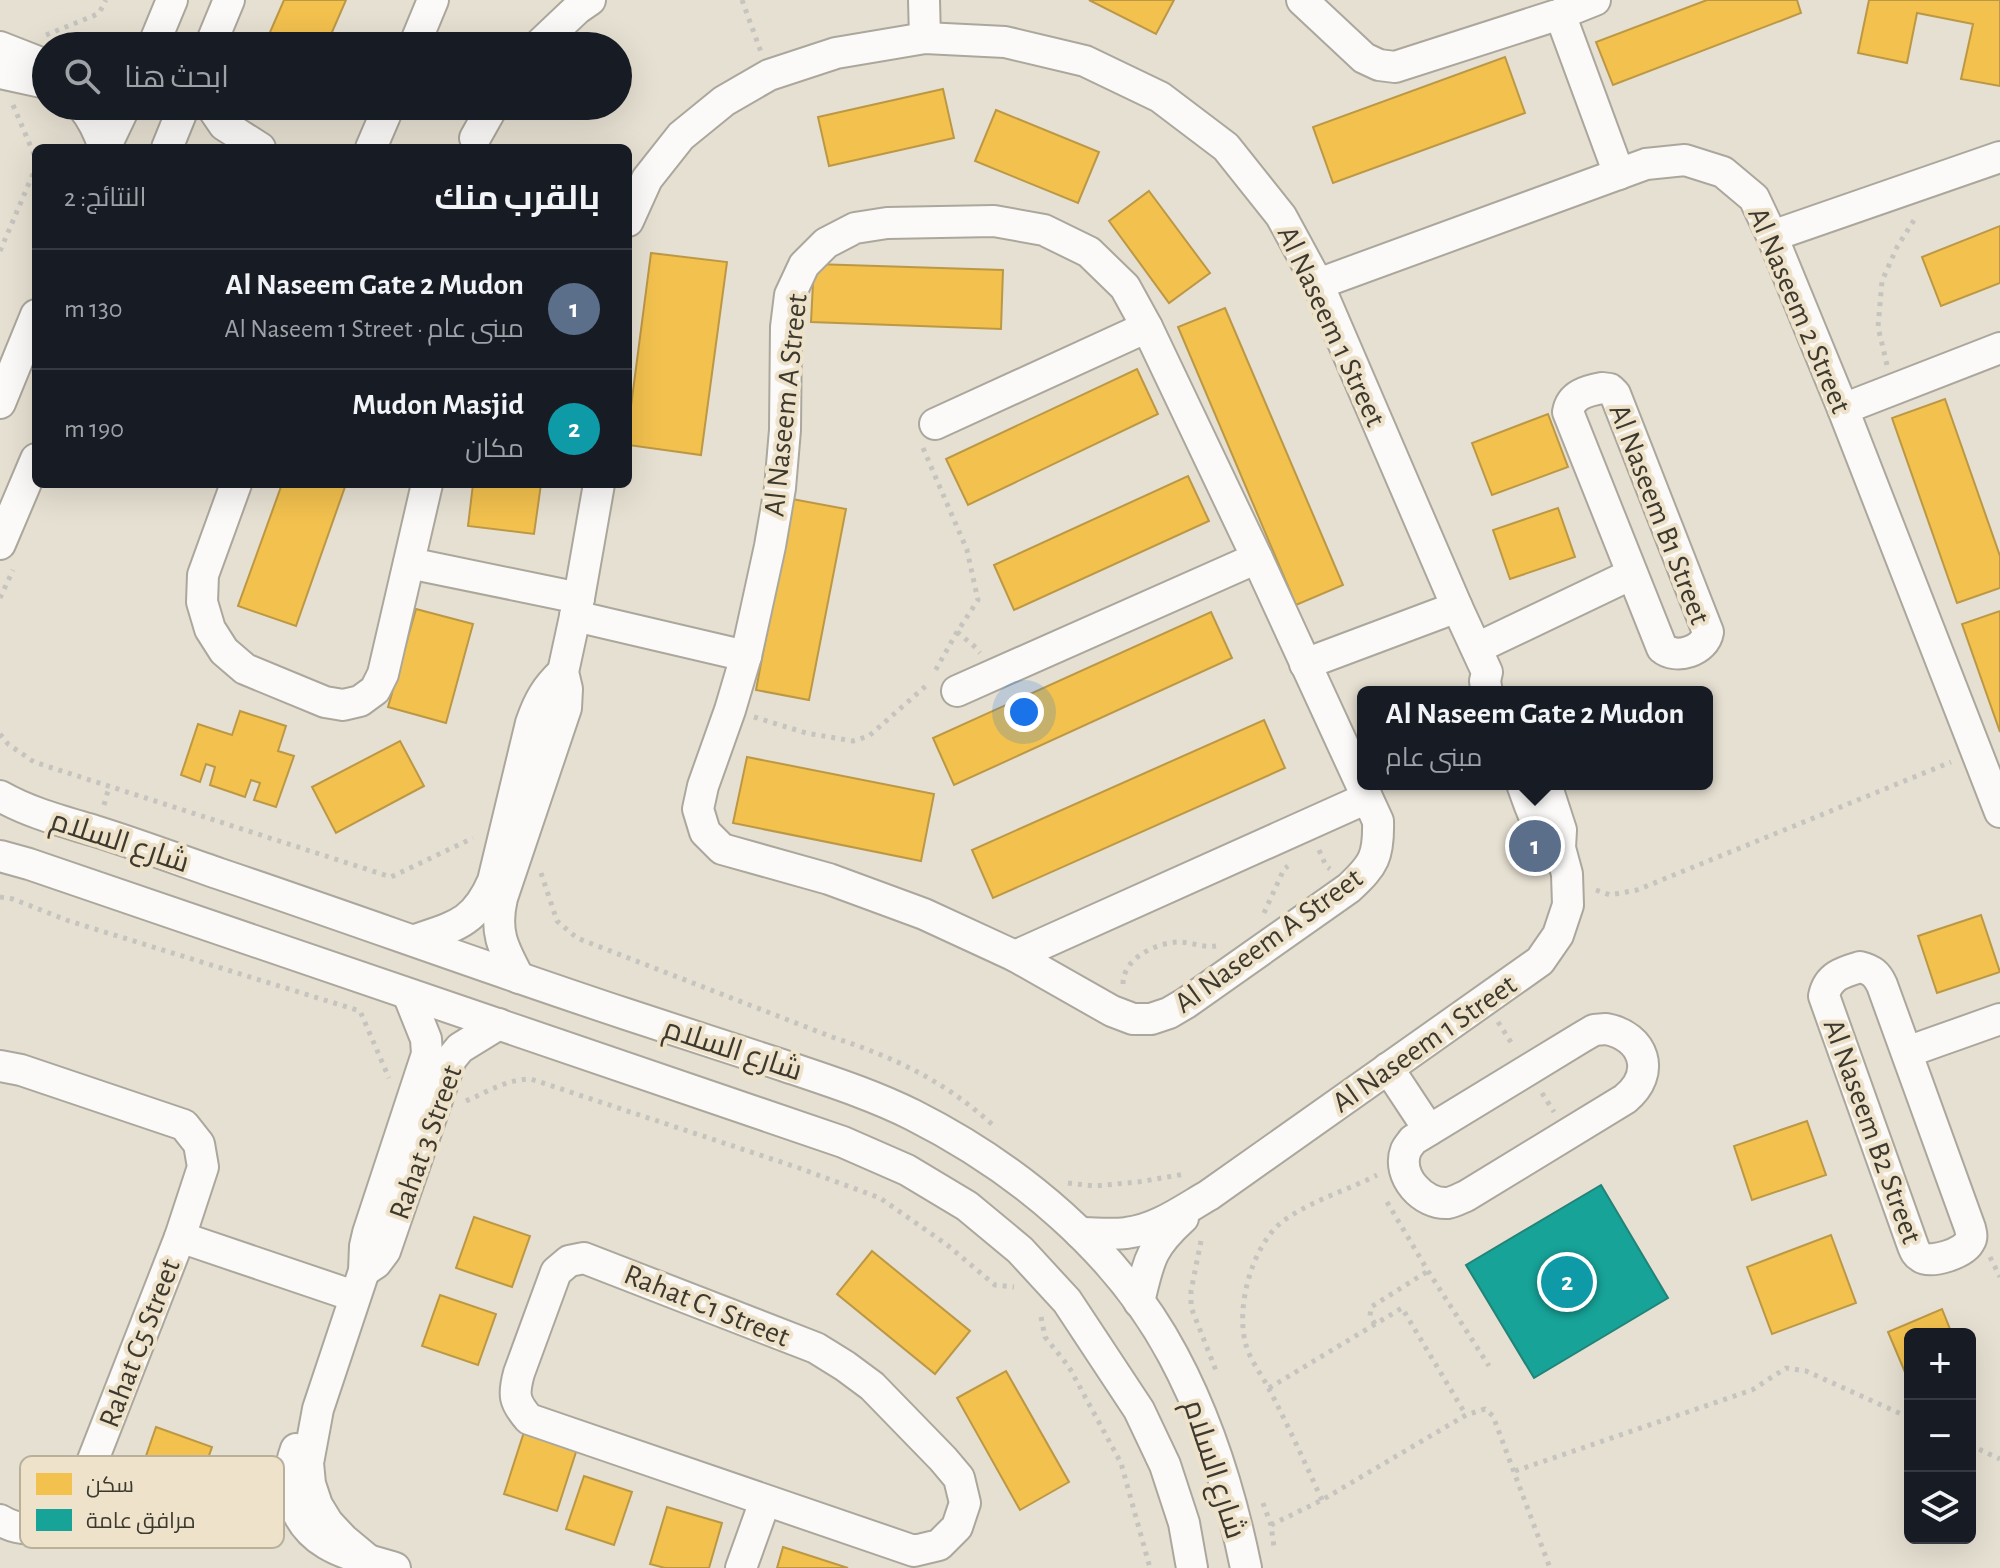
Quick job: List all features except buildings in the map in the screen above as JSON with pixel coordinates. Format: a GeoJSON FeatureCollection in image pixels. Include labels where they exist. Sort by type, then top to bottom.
{"type":"FeatureCollection","features":[{"type":"Feature","properties":{"kind":"street"},"geometry":{"type":"LineString","coordinates":[[159,32],[172,0]]}},
{"type":"Feature","properties":{"kind":"street"},"geometry":{"type":"LineString","coordinates":[[216,32],[229,0]]}},
{"type":"Feature","properties":{"kind":"street"},"geometry":{"type":"LineString","coordinates":[[420,32],[433,0]]}},
{"type":"Feature","properties":{"kind":"street"},"geometry":{"type":"LineString","coordinates":[[924,0],[925,38]]}},
{"type":"Feature","properties":{"kind":"street"},"geometry":{"type":"LineString","coordinates":[[1302,0],[1364,58],[1379,65],[1395,67],[1595,0]]}},
{"type":"Feature","properties":{"kind":"street"},"geometry":{"type":"LineString","coordinates":[[552,32],[580,3]]}},
{"type":"Feature","properties":{"kind":"street"},"geometry":{"type":"LineString","coordinates":[[1560,14],[1619,174]]}},
{"type":"Feature","properties":{"kind":"street","name":"Al Naseem 1 Street"},"geometry":{"type":"LineString","coordinates":[[632,212],[647,179],[681,136],[724,101],[769,75],[836,53],[925,38],[1005,42],[1085,61],[1160,97],[1226,147],[1281,216],[1318,284],[1483,671],[1497,676],[1506,686]]}},
{"type":"Feature","properties":{"kind":"street"},"geometry":{"type":"LineString","coordinates":[[3,57],[32,62]]}},
{"type":"Feature","properties":{"kind":"street"},"geometry":{"type":"LineString","coordinates":[[3,57],[32,75]]}},
{"type":"Feature","properties":{"kind":"street"},"geometry":{"type":"LineString","coordinates":[[92,120],[102,144]]}},
{"type":"Feature","properties":{"kind":"street"},"geometry":{"type":"LineString","coordinates":[[106,144],[118,120]]}},
{"type":"Feature","properties":{"kind":"street"},"geometry":{"type":"LineString","coordinates":[[169,144],[178,120]]}},
{"type":"Feature","properties":{"kind":"street"},"geometry":{"type":"LineString","coordinates":[[221,120],[254,144]]}},
{"type":"Feature","properties":{"kind":"street"},"geometry":{"type":"LineString","coordinates":[[373,144],[383,120]]}},
{"type":"Feature","properties":{"kind":"street"},"geometry":{"type":"LineString","coordinates":[[475,138],[485,120]]}},
{"type":"Feature","properties":{"kind":"street"},"geometry":{"type":"LineString","coordinates":[[1772,236],[2000,157]]}},
{"type":"Feature","properties":{"kind":"street","name":"Al Naseem 2 Street"},"geometry":{"type":"LineString","coordinates":[[1318,284],[1646,164],[1685,160],[1723,172],[1754,198],[1772,236],[2000,812]]}},
{"type":"Feature","properties":{"kind":"street","name":"Al Naseem A Street"},"geometry":{"type":"LineString","coordinates":[[1357,776],[1147,327],[1125,287],[1089,252],[1044,230],[994,221],[887,223],[855,228],[826,243],[804,265],[790,295],[785,430],[780,488],[770,546],[746,656],[698,809],[705,832],[722,849],[829,879],[910,909],[1015,956],[1112,1011],[1133,1019],[1151,1019],[1186,1003],[1349,888],[1368,871],[1378,847],[1378,821],[1363,790]]}},
{"type":"Feature","properties":{"kind":"street"},"geometry":{"type":"LineString","coordinates":[[0,403],[32,325]]}},
{"type":"Feature","properties":{"kind":"street"},"geometry":{"type":"LineString","coordinates":[[935,424],[1147,327]]}},
{"type":"Feature","properties":{"kind":"street"},"geometry":{"type":"LineString","coordinates":[[1843,409],[2000,348]]}},
{"type":"Feature","properties":{"kind":"street","name":"Al Naseem B1 Street"},"geometry":{"type":"LineString","coordinates":[[1602,388],[1610,389],[1618,401],[1706,625],[1707,639],[1703,645],[1676,655],[1662,648],[1632,574],[1568,412],[1569,404],[1575,397],[1602,388]]}},
{"type":"Feature","properties":{"kind":"street"},"geometry":{"type":"LineString","coordinates":[[0,544],[32,468]]}},
{"type":"Feature","properties":{"kind":"street"},"geometry":{"type":"LineString","coordinates":[[235,488],[203,575],[202,602],[210,629],[224,651],[245,669],[325,702],[343,705],[360,701],[375,690],[383,674],[426,488]]}},
{"type":"Feature","properties":{"kind":"street"},"geometry":{"type":"LineString","coordinates":[[519,978],[506,952],[497,916],[522,807],[541,742],[566,708],[567,689],[563,672],[598,488]]}},
{"type":"Feature","properties":{"kind":"street"},"geometry":{"type":"LineString","coordinates":[[957,691],[1257,558]]}},
{"type":"Feature","properties":{"kind":"street"},"geometry":{"type":"LineString","coordinates":[[409,563],[746,656]]}},
{"type":"Feature","properties":{"kind":"street","name":"Al Naseem B1 Street"},"geometry":{"type":"LineString","coordinates":[[1483,671],[1632,574]]}},
{"type":"Feature","properties":{"kind":"street"},"geometry":{"type":"LineString","coordinates":[[1305,664],[1457,607]]}},
{"type":"Feature","properties":{"kind":"street"},"geometry":{"type":"LineString","coordinates":[[1524,790],[1539,828],[1563,861]]}},
{"type":"Feature","properties":{"kind":"street","name":"Al Naseem 1 Street"},"geometry":{"type":"LineString","coordinates":[[1139,1302],[1157,1245],[1168,1231],[1209,1195],[1540,961],[1558,935],[1568,905],[1556,791]]}},
{"type":"Feature","properties":{"kind":"street","name":"شارع السلام"},"geometry":{"type":"LineString","coordinates":[[0,796],[18,807],[41,815],[848,1088],[912,1114],[983,1156],[1028,1188],[1080,1233],[1139,1302],[1172,1352],[1198,1406],[1227,1490],[1246,1568]]}},
{"type":"Feature","properties":{"kind":"street"},"geometry":{"type":"LineString","coordinates":[[1015,956],[1367,798]]}},
{"type":"Feature","properties":{"kind":"street"},"geometry":{"type":"LineString","coordinates":[[415,940],[459,925],[474,913],[486,898],[522,807]]}},
{"type":"Feature","properties":{"kind":"street","name":"شارع السلام"},"geometry":{"type":"LineString","coordinates":[[0,856],[843,1142],[907,1170],[967,1206],[1020,1250],[1067,1301],[1139,1410],[1165,1465],[1184,1523],[1192,1568]]}},
{"type":"Feature","properties":{"kind":"street","name":"Al Naseem B2 Street"},"geometry":{"type":"LineString","coordinates":[[1860,967],[1878,976],[1907,1052],[1972,1235],[1965,1248],[1929,1260],[1916,1253],[1913,1246],[1827,1005],[1824,996],[1826,986],[1832,979],[1860,967]]}},
{"type":"Feature","properties":{"kind":"street","name":"Rahat 3 Street"},"geometry":{"type":"LineString","coordinates":[[381,1564],[339,1551],[316,1538],[299,1517],[290,1491],[290,1464],[318,1409],[359,1283],[368,1233],[394,1192],[417,1121],[427,1054],[426,1039],[408,994]]}},
{"type":"Feature","properties":{"kind":"street","name":"Al Naseem B2 Street"},"geometry":{"type":"LineString","coordinates":[[1907,1052],[2000,1019]]}},
{"type":"Feature","properties":{"kind":"street","name":"Rahat 3 Street"},"geometry":{"type":"LineString","coordinates":[[417,1121],[460,1048],[499,1024]]}},
{"type":"Feature","properties":{"kind":"street"},"geometry":{"type":"LineString","coordinates":[[1380,1074],[1416,1145],[1409,1179],[1419,1193],[1434,1202],[1451,1203],[1625,1099],[1637,1090],[1644,1076],[1643,1061],[1636,1047],[1618,1031],[1594,1030],[1416,1145]]}},
{"type":"Feature","properties":{"kind":"street","name":"Rahat C5 Street"},"geometry":{"type":"LineString","coordinates":[[0,1066],[21,1070],[184,1125],[199,1144],[203,1167],[180,1237],[94,1456]]}},
{"type":"Feature","properties":{"kind":"street","name":"Al Naseem 1 Street"},"geometry":{"type":"LineString","coordinates":[[1080,1233],[1127,1233],[1143,1229],[1209,1195]]}},
{"type":"Feature","properties":{"kind":"street","name":"Rahat C5 Street"},"geometry":{"type":"LineString","coordinates":[[180,1237],[359,1283]]}},
{"type":"Feature","properties":{"kind":"street","name":"Rahat C1 Street"},"geometry":{"type":"LineString","coordinates":[[584,1258],[816,1348],[872,1386],[895,1408],[959,1478],[965,1503],[957,1527],[939,1545],[914,1551],[765,1501],[529,1419],[518,1406],[514,1389],[556,1272],[569,1261],[584,1258]]}},
{"type":"Feature","properties":{"kind":"street"},"geometry":{"type":"LineString","coordinates":[[741,1568],[765,1501]]}},
{"type":"Feature","properties":{"kind":"street","name":"Rahat C5 Street"},"geometry":{"type":"LineString","coordinates":[[0,1520],[20,1527]]}},
{"type":"Feature","properties":{"kind":"path"},"geometry":{"type":"LineString","coordinates":[[58,32],[99,13],[106,0]]}},
{"type":"Feature","properties":{"kind":"path"},"geometry":{"type":"LineString","coordinates":[[742,0],[769,75]]}},
{"type":"Feature","properties":{"kind":"path"},"geometry":{"type":"LineString","coordinates":[[3,57],[32,44]]}},
{"type":"Feature","properties":{"kind":"path"},"geometry":{"type":"LineString","coordinates":[[12,103],[32,150]]}},
{"type":"Feature","properties":{"kind":"path"},"geometry":{"type":"LineString","coordinates":[[0,251],[32,176]]}},
{"type":"Feature","properties":{"kind":"path"},"geometry":{"type":"LineString","coordinates":[[1894,389],[1878,327],[1882,281],[1897,247],[1916,216]]}},
{"type":"Feature","properties":{"kind":"path"},"geometry":{"type":"LineString","coordinates":[[730,710],[806,733],[853,741],[869,736],[927,686],[978,600],[967,550],[917,434],[935,424]]}},
{"type":"Feature","properties":{"kind":"path"},"geometry":{"type":"LineString","coordinates":[[0,734],[8,744],[34,762],[391,877],[475,837]]}},
{"type":"Feature","properties":{"kind":"path"},"geometry":{"type":"LineString","coordinates":[[1563,861],[1581,884],[1610,895],[1637,890],[1976,752]]}},
{"type":"Feature","properties":{"kind":"path"},"geometry":{"type":"LineString","coordinates":[[1309,853],[1319,849],[1323,817]]}},
{"type":"Feature","properties":{"kind":"path"},"geometry":{"type":"LineString","coordinates":[[1263,916],[1284,869],[1292,862]]}},
{"type":"Feature","properties":{"kind":"path"},"geometry":{"type":"LineString","coordinates":[[541,871],[557,921],[577,938],[872,1050],[924,1074],[997,1129]]}},
{"type":"Feature","properties":{"kind":"path"},"geometry":{"type":"LineString","coordinates":[[0,897],[360,1011],[393,1089],[393,1112],[417,1121]]}},
{"type":"Feature","properties":{"kind":"path"},"geometry":{"type":"LineString","coordinates":[[1133,1019],[1123,995],[1123,977],[1132,961],[1150,949],[1178,942],[1209,947],[1222,945]]}},
{"type":"Feature","properties":{"kind":"path"},"geometry":{"type":"LineString","coordinates":[[465,1102],[503,1084],[531,1079],[799,1168],[880,1198],[946,1244],[995,1285],[1016,1287],[1024,1294]]}},
{"type":"Feature","properties":{"kind":"path"},"geometry":{"type":"LineString","coordinates":[[1322,1500],[1246,1347],[1241,1313],[1251,1273],[1261,1247],[1280,1224],[1309,1204],[1385,1171],[1416,1145]]}},
{"type":"Feature","properties":{"kind":"path"},"geometry":{"type":"LineString","coordinates":[[1063,1182],[1094,1186],[1185,1174]]}},
{"type":"Feature","properties":{"kind":"path"},"geometry":{"type":"LineString","coordinates":[[1380,1191],[1489,1366]]}},
{"type":"Feature","properties":{"kind":"path"},"geometry":{"type":"LineString","coordinates":[[1209,1195],[1191,1291],[1191,1307],[1218,1378]]}},
{"type":"Feature","properties":{"kind":"path"},"geometry":{"type":"LineString","coordinates":[[1375,1324],[1370,1316],[1371,1307],[1428,1271]]}},
{"type":"Feature","properties":{"kind":"path"},"geometry":{"type":"LineString","coordinates":[[1269,1388],[1402,1308],[1466,1415]]}},
{"type":"Feature","properties":{"kind":"path"},"geometry":{"type":"LineString","coordinates":[[1040,1309],[1045,1337],[1069,1367],[1121,1463],[1150,1568]]}},
{"type":"Feature","properties":{"kind":"path"},"geometry":{"type":"LineString","coordinates":[[1515,1471],[1752,1390],[1786,1368],[1806,1371],[1904,1415]]}},
{"type":"Feature","properties":{"kind":"path"},"geometry":{"type":"LineString","coordinates":[[1271,1525],[1322,1500],[1466,1415],[1485,1409],[1493,1416],[1550,1568]]}},
{"type":"Feature","properties":{"kind":"path"},"geometry":{"type":"LineString","coordinates":[[1976,1448],[2000,1459]]}},
{"type":"Feature","properties":{"kind":"path"},"geometry":{"type":"LineString","coordinates":[[1262,1499],[1271,1525],[1275,1558]]}},
{"type":"Feature","properties":{"kind":"place","name":"Al Naseem Gate 2 Mudon"},"geometry":{"type":"Point","coordinates":[1535,846]}},
{"type":"Feature","properties":{"kind":"place","name":"Mudon Masjid"},"geometry":{"type":"Point","coordinates":[1567,1282]}}]}
